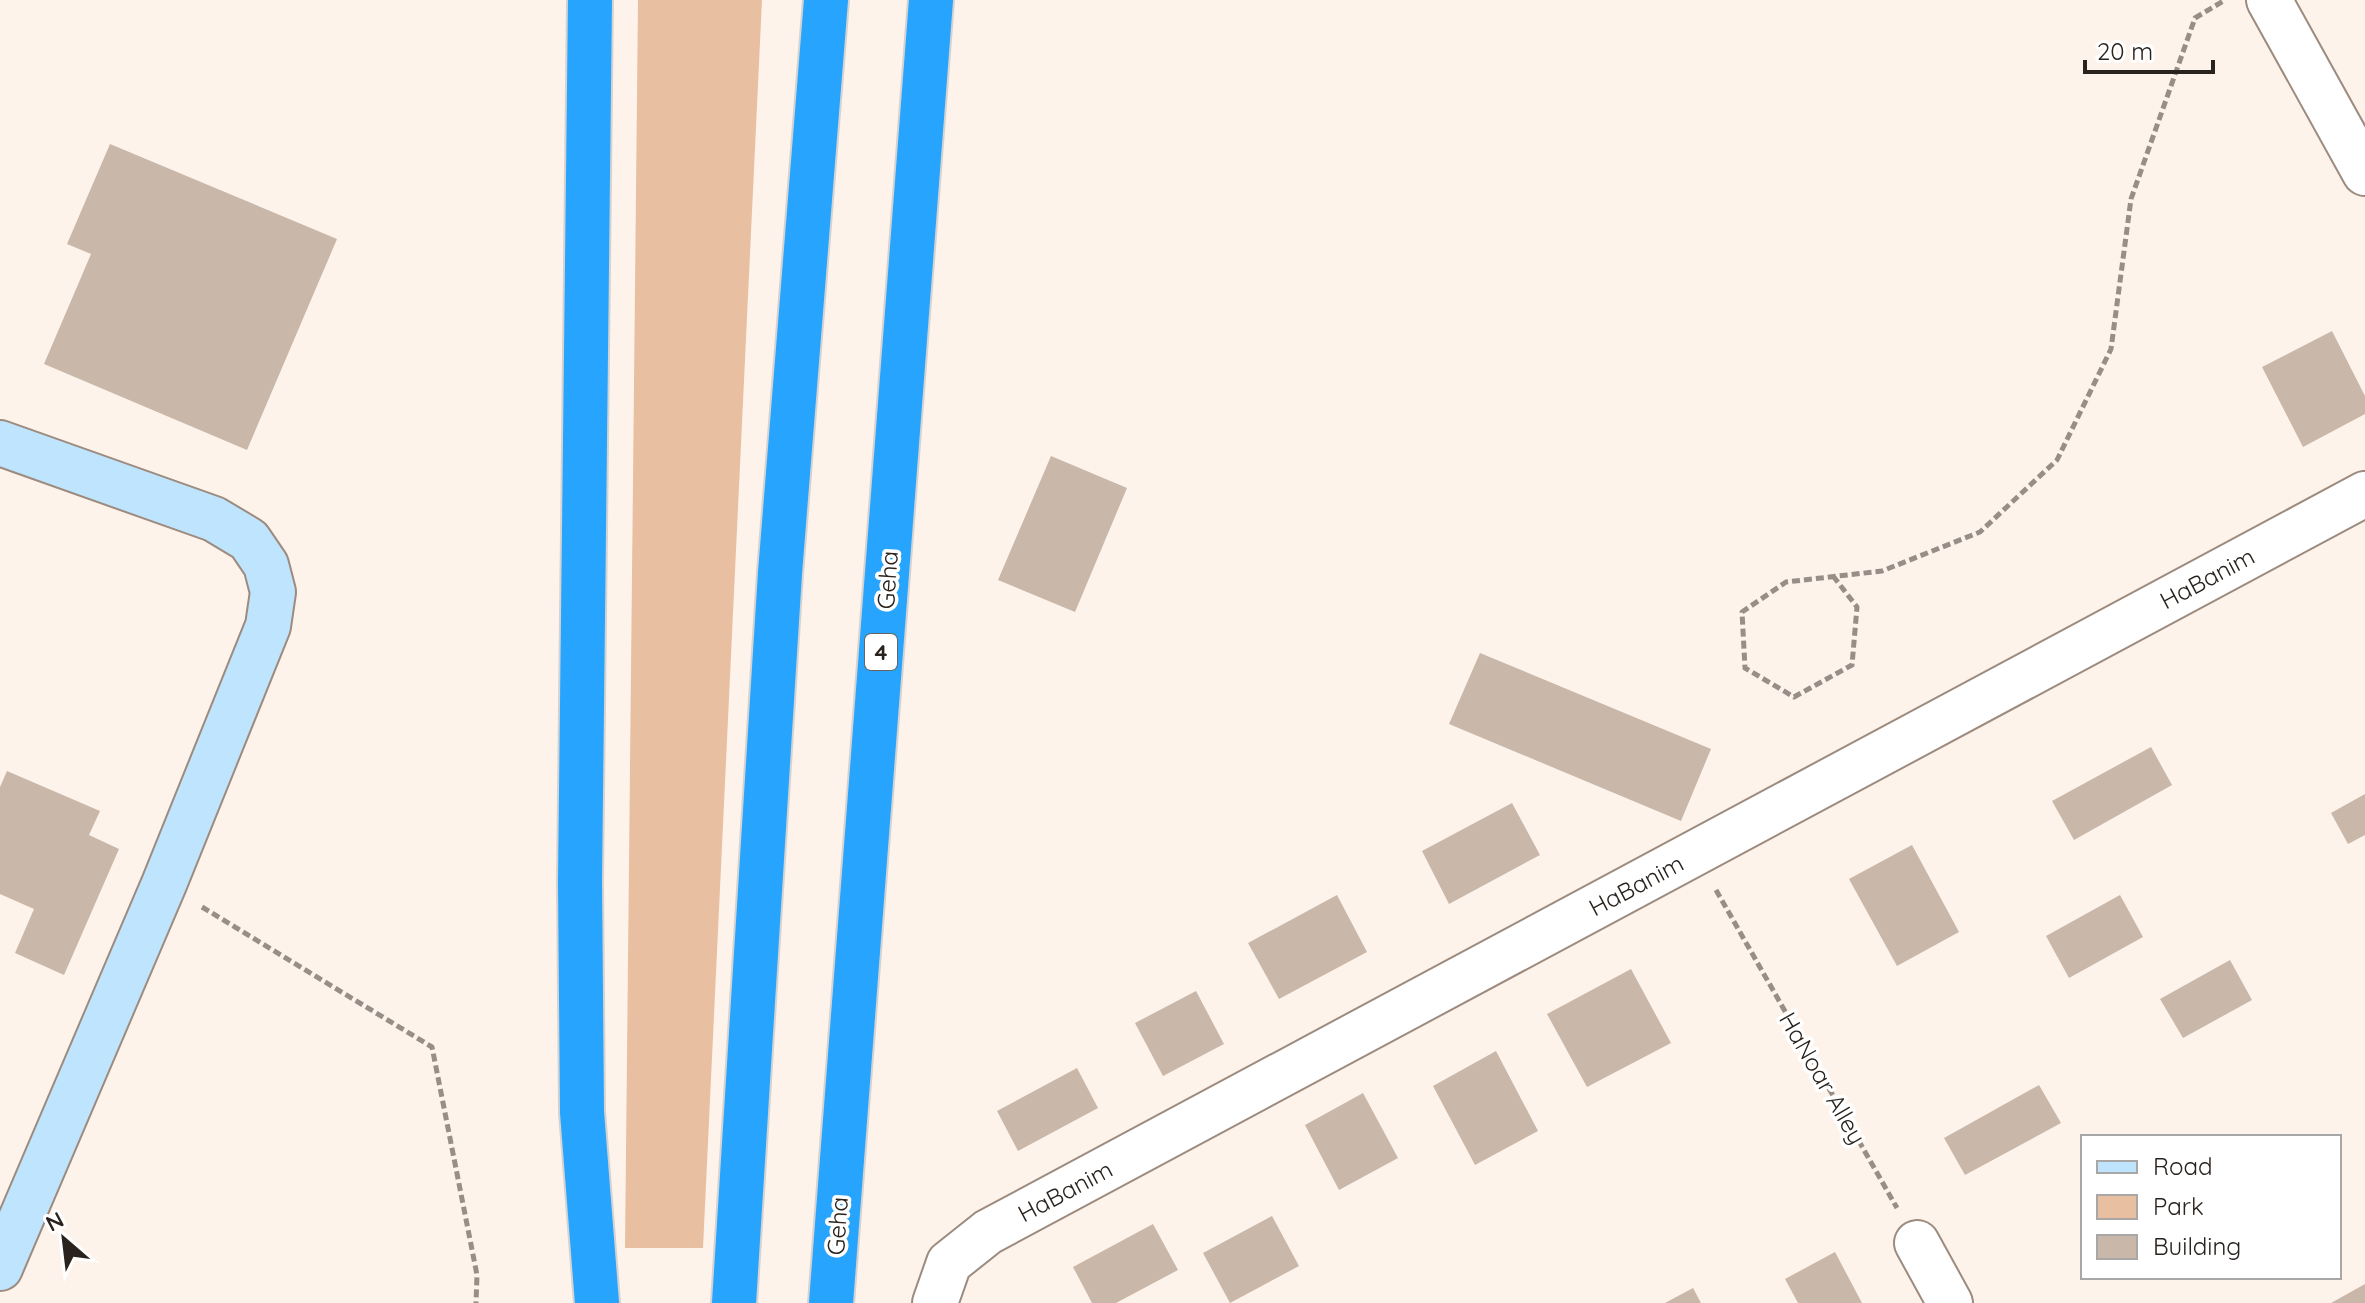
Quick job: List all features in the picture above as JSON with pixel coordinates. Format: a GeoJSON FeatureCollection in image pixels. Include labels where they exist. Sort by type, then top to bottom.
{"type":"FeatureCollection","features":[{"type":"Feature","properties":{"kind":"highway"},"geometry":{"type":"LineString","coordinates":[[590,0],[580,881],[582,1112],[597,1303]]}},
{"type":"Feature","properties":{"kind":"highway"},"geometry":{"type":"LineString","coordinates":[[734,1303],[780,573],[826,0]]}},
{"type":"Feature","properties":{"kind":"highway","name":"Geha"},"geometry":{"type":"LineString","coordinates":[[831,1303],[931,0]]}},
{"type":"Feature","properties":{"kind":"street"},"geometry":{"type":"LineString","coordinates":[[2269,0],[2365,173]]}},
{"type":"Feature","properties":{"kind":"street"},"geometry":{"type":"LineString","coordinates":[[0,443],[214,519],[249,540],[266,565],[273,592],[268,626],[164,884],[0,1268]]}},
{"type":"Feature","properties":{"kind":"street","name":"HaBanim"},"geometry":{"type":"LineString","coordinates":[[935,1303],[949,1263],[988,1232],[2365,494]]}},
{"type":"Feature","properties":{"kind":"street"},"geometry":{"type":"LineString","coordinates":[[1917,1243],[1950,1303]]}},
{"type":"Feature","properties":{"kind":"path"},"geometry":{"type":"LineString","coordinates":[[1833,576],[1857,607],[1852,665],[1794,697],[1745,668],[1742,612],[1786,582],[1833,576],[1882,571],[1980,532],[2057,460],[2111,349],[2131,199],[2195,18],[2225,0]]}},
{"type":"Feature","properties":{"kind":"path","name":"HaNoar Alley"},"geometry":{"type":"LineString","coordinates":[[1695,853],[1917,1243]]}},
{"type":"Feature","properties":{"kind":"path"},"geometry":{"type":"LineString","coordinates":[[164,884],[432,1047],[477,1275],[476,1303]]}},
{"type":"Feature","properties":{"kind":"green space"},"geometry":{"type":"Polygon","coordinates":[[[638,0],[762,0],[703,1248],[625,1248],[638,0]]]}},
{"type":"Feature","properties":{"kind":"building"},"geometry":{"type":"Polygon","coordinates":[[[110,144],[337,239],[247,450],[44,364],[91,254],[67,244],[110,144]]]}},
{"type":"Feature","properties":{"kind":"building"},"geometry":{"type":"Polygon","coordinates":[[[2332,331],[2365,396],[2365,414],[2303,447],[2262,367],[2332,331]]]}},
{"type":"Feature","properties":{"kind":"building"},"geometry":{"type":"Polygon","coordinates":[[[1051,456],[1127,488],[1075,612],[998,580],[1051,456]]]}},
{"type":"Feature","properties":{"kind":"building"},"geometry":{"type":"Polygon","coordinates":[[[1480,653],[1711,749],[1681,821],[1449,724],[1480,653]]]}},
{"type":"Feature","properties":{"kind":"building"},"geometry":{"type":"Polygon","coordinates":[[[2151,747],[2172,785],[2074,840],[2052,801],[2151,747]]]}},
{"type":"Feature","properties":{"kind":"building"},"geometry":{"type":"Polygon","coordinates":[[[7,771],[100,811],[89,835],[119,849],[64,975],[15,953],[34,909],[0,894],[0,787],[7,771]]]}},
{"type":"Feature","properties":{"kind":"building"},"geometry":{"type":"Polygon","coordinates":[[[2365,794],[2365,835],[2348,844],[2331,813],[2365,794]]]}},
{"type":"Feature","properties":{"kind":"building"},"geometry":{"type":"Polygon","coordinates":[[[1512,803],[1540,855],[1449,904],[1422,851],[1512,803]]]}},
{"type":"Feature","properties":{"kind":"building"},"geometry":{"type":"Polygon","coordinates":[[[1912,845],[1959,932],[1897,966],[1849,879],[1912,845]]]}},
{"type":"Feature","properties":{"kind":"building"},"geometry":{"type":"Polygon","coordinates":[[[1337,895],[1367,952],[1279,999],[1248,943],[1337,895]]]}},
{"type":"Feature","properties":{"kind":"building"},"geometry":{"type":"Polygon","coordinates":[[[2120,895],[2143,937],[2069,978],[2046,936],[2120,895]]]}},
{"type":"Feature","properties":{"kind":"building"},"geometry":{"type":"Polygon","coordinates":[[[2230,960],[2252,1000],[2183,1038],[2160,999],[2230,960]]]}},
{"type":"Feature","properties":{"kind":"building"},"geometry":{"type":"Polygon","coordinates":[[[1631,969],[1671,1043],[1587,1087],[1547,1014],[1631,969]]]}},
{"type":"Feature","properties":{"kind":"building"},"geometry":{"type":"Polygon","coordinates":[[[1196,991],[1224,1044],[1163,1076],[1135,1023],[1196,991]]]}},
{"type":"Feature","properties":{"kind":"building"},"geometry":{"type":"Polygon","coordinates":[[[1496,1051],[1538,1131],[1475,1165],[1433,1086],[1496,1051]]]}},
{"type":"Feature","properties":{"kind":"building"},"geometry":{"type":"Polygon","coordinates":[[[1077,1068],[1098,1108],[1018,1151],[997,1111],[1077,1068]]]}},
{"type":"Feature","properties":{"kind":"building"},"geometry":{"type":"Polygon","coordinates":[[[2039,1085],[2061,1123],[1965,1175],[1944,1138],[2039,1085]]]}},
{"type":"Feature","properties":{"kind":"building"},"geometry":{"type":"Polygon","coordinates":[[[1363,1093],[1398,1158],[1339,1190],[1305,1125],[1363,1093]]]}},
{"type":"Feature","properties":{"kind":"building"},"geometry":{"type":"Polygon","coordinates":[[[1272,1216],[1299,1266],[1230,1303],[1203,1253],[1272,1216]]]}},
{"type":"Feature","properties":{"kind":"building"},"geometry":{"type":"Polygon","coordinates":[[[1153,1224],[1178,1270],[1116,1303],[1092,1303],[1073,1267],[1153,1224]]]}},
{"type":"Feature","properties":{"kind":"building"},"geometry":{"type":"Polygon","coordinates":[[[1835,1252],[1862,1303],[1798,1303],[1785,1279],[1835,1252]]]}},
{"type":"Feature","properties":{"kind":"building"},"geometry":{"type":"Polygon","coordinates":[[[2365,1284],[2365,1303],[2331,1303],[2365,1284]]]}},
{"type":"Feature","properties":{"kind":"building"},"geometry":{"type":"Polygon","coordinates":[[[1693,1288],[1701,1303],[1665,1303],[1693,1288]]]}}]}
